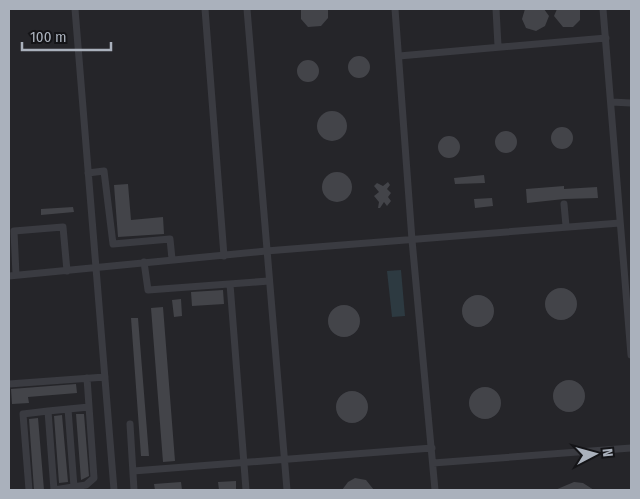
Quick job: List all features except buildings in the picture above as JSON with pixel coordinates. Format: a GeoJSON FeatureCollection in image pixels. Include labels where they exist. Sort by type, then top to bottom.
{"type":"FeatureCollection","features":[{"type":"Feature","properties":{"kind":"lane"},"geometry":{"type":"LineString","coordinates":[[74,9],[114,490]]}},
{"type":"Feature","properties":{"kind":"lane"},"geometry":{"type":"LineString","coordinates":[[205,9],[224,256]]}},
{"type":"Feature","properties":{"kind":"lane"},"geometry":{"type":"LineString","coordinates":[[247,9],[287,490]]}},
{"type":"Feature","properties":{"kind":"lane"},"geometry":{"type":"LineString","coordinates":[[395,9],[412,240],[435,490]]}},
{"type":"Feature","properties":{"kind":"lane"},"geometry":{"type":"LineString","coordinates":[[496,9],[498,46]]}},
{"type":"Feature","properties":{"kind":"lane"},"geometry":{"type":"LineString","coordinates":[[603,9],[631,355]]}},
{"type":"Feature","properties":{"kind":"lane"},"geometry":{"type":"LineString","coordinates":[[399,56],[606,38]]}},
{"type":"Feature","properties":{"kind":"lane"},"geometry":{"type":"LineString","coordinates":[[611,102],[631,102]]}},
{"type":"Feature","properties":{"kind":"lane"},"geometry":{"type":"LineString","coordinates":[[88,173],[104,171],[113,244],[170,239],[172,259]]}},
{"type":"Feature","properties":{"kind":"lane"},"geometry":{"type":"LineString","coordinates":[[564,204],[566,226]]}},
{"type":"Feature","properties":{"kind":"lane"},"geometry":{"type":"LineString","coordinates":[[67,271],[63,227],[14,231],[12,276],[67,271],[172,259],[620,223]]}},
{"type":"Feature","properties":{"kind":"lane"},"geometry":{"type":"LineString","coordinates":[[144,262],[148,290],[269,281]]}},
{"type":"Feature","properties":{"kind":"lane"},"geometry":{"type":"LineString","coordinates":[[230,284],[246,490]]}},
{"type":"Feature","properties":{"kind":"lane"},"geometry":{"type":"LineString","coordinates":[[9,384],[105,377]]}},
{"type":"Feature","properties":{"kind":"lane"},"geometry":{"type":"LineString","coordinates":[[48,411],[54,490],[89,484],[94,478],[87,378]]}},
{"type":"Feature","properties":{"kind":"lane"},"geometry":{"type":"LineString","coordinates":[[30,490],[23,414],[89,407]]}},
{"type":"Feature","properties":{"kind":"lane"},"geometry":{"type":"LineString","coordinates":[[68,409],[74,487]]}},
{"type":"Feature","properties":{"kind":"lane"},"geometry":{"type":"LineString","coordinates":[[130,424],[134,490]]}},
{"type":"Feature","properties":{"kind":"lane"},"geometry":{"type":"LineString","coordinates":[[133,472],[432,448]]}},
{"type":"Feature","properties":{"kind":"lane"},"geometry":{"type":"LineString","coordinates":[[433,462],[631,448]]}},
{"type":"Feature","properties":{"kind":"shaded area"},"geometry":{"type":"Polygon","coordinates":[[[9,9],[631,9],[631,490],[9,490],[9,9]]]}},
{"type":"Feature","properties":{"kind":"shaded area"},"geometry":{"type":"Polygon","coordinates":[[[401,270],[405,316],[392,317],[387,271],[401,270]]]}}]}
